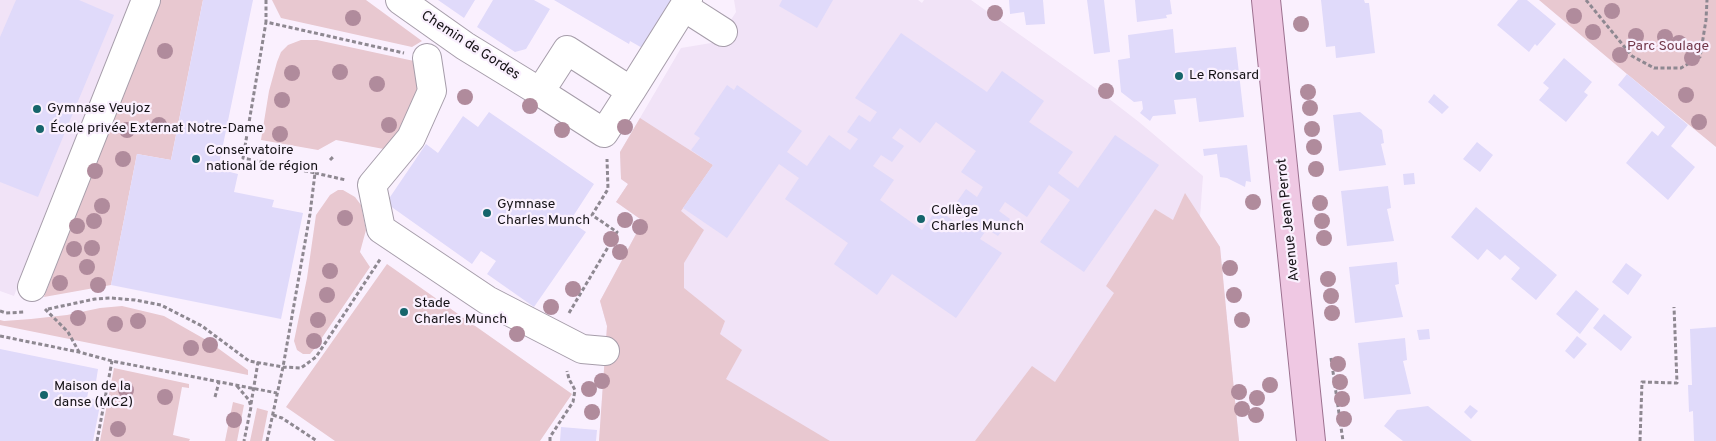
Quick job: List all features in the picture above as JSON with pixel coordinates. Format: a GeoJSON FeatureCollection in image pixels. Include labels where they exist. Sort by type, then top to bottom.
{"type":"FeatureCollection","features":[{"type":"Feature","properties":{"kind":"main road","name":"Avenue Jean Perrot"},"geometry":{"type":"LineString","coordinates":[[1266,0],[1311,441]]}},
{"type":"Feature","properties":{"kind":"street"},"geometry":{"type":"LineString","coordinates":[[36,304],[146,0]]}},
{"type":"Feature","properties":{"kind":"street","name":"Chemin de Gordes"},"geometry":{"type":"LineString","coordinates":[[400,0],[465,46],[604,133]]}},
{"type":"Feature","properties":{"kind":"street"},"geometry":{"type":"LineString","coordinates":[[604,133],[686,4],[723,32]]}},
{"type":"Feature","properties":{"kind":"street"},"geometry":{"type":"LineString","coordinates":[[540,92],[567,50],[631,92]]}},
{"type":"Feature","properties":{"kind":"street"},"geometry":{"type":"LineString","coordinates":[[427,58],[432,91],[411,138],[372,185],[381,229],[487,300],[582,350],[605,351]]}},
{"type":"Feature","properties":{"kind":"path"},"geometry":{"type":"LineString","coordinates":[[266,0],[266,22],[242,158],[344,180]]}},
{"type":"Feature","properties":{"kind":"path"},"geometry":{"type":"LineString","coordinates":[[1586,0],[1632,56],[1654,68],[1681,68],[1700,56],[1707,0]]}},
{"type":"Feature","properties":{"kind":"path"},"geometry":{"type":"LineString","coordinates":[[266,22],[427,58]]}},
{"type":"Feature","properties":{"kind":"path"},"geometry":{"type":"LineString","coordinates":[[550,440],[574,402],[575,390],[568,378],[562,339],[570,310],[617,232],[592,215],[608,189],[608,160],[604,133]]}},
{"type":"Feature","properties":{"kind":"path"},"geometry":{"type":"LineString","coordinates":[[330,160],[334,156]]}},
{"type":"Feature","properties":{"kind":"path"},"geometry":{"type":"LineString","coordinates":[[267,441],[283,367],[310,214],[314,174]]}},
{"type":"Feature","properties":{"kind":"path"},"geometry":{"type":"LineString","coordinates":[[0,311],[6,312],[36,304],[95,299],[136,300],[161,305],[202,326],[249,361],[301,368],[316,357],[395,237]]}},
{"type":"Feature","properties":{"kind":"path"},"geometry":{"type":"LineString","coordinates":[[36,304],[68,332],[79,352]]}},
{"type":"Feature","properties":{"kind":"path"},"geometry":{"type":"LineString","coordinates":[[1640,441],[1642,382],[1677,383],[1674,307]]}},
{"type":"Feature","properties":{"kind":"path"},"geometry":{"type":"LineString","coordinates":[[0,336],[79,352],[112,361],[277,393]]}},
{"type":"Feature","properties":{"kind":"path"},"geometry":{"type":"LineString","coordinates":[[96,441],[112,361]]}},
{"type":"Feature","properties":{"kind":"path"},"geometry":{"type":"LineString","coordinates":[[244,441],[258,362]]}},
{"type":"Feature","properties":{"kind":"path"},"geometry":{"type":"LineString","coordinates":[[215,398],[219,382]]}},
{"type":"Feature","properties":{"kind":"path"},"geometry":{"type":"LineString","coordinates":[[236,386],[248,400],[250,407]]}},
{"type":"Feature","properties":{"kind":"path"},"geometry":{"type":"LineString","coordinates":[[273,415],[282,418],[318,441]]}},
{"type":"Feature","properties":{"kind":"shaded area","name":"École privée Externat Notre-Dame"},"geometry":{"type":"Polygon","coordinates":[[[0,0],[133,0],[52,196],[14,296],[0,291],[0,0]]]}},
{"type":"Feature","properties":{"kind":"shaded area","name":"Collège Charles Munch"},"geometry":{"type":"Polygon","coordinates":[[[734,0],[918,0],[922,3],[924,0],[971,0],[1095,88],[1203,176],[1200,217],[1220,247],[1239,441],[599,441],[607,326],[600,301],[643,221],[616,202],[628,184],[621,179],[620,152],[681,48],[717,42],[736,12],[734,0]]]}},
{"type":"Feature","properties":{"kind":"green space"},"geometry":{"type":"Polygon","coordinates":[[[158,0],[203,0],[171,160],[137,154],[111,285],[44,297],[158,0]]]}},
{"type":"Feature","properties":{"kind":"green space"},"geometry":{"type":"Polygon","coordinates":[[[272,0],[366,0],[422,41],[412,47],[281,18],[272,0]]]}},
{"type":"Feature","properties":{"kind":"green space","name":"Parc Soulage"},"geometry":{"type":"Polygon","coordinates":[[[1539,0],[1716,0],[1716,147],[1627,74],[1539,0]]]}},
{"type":"Feature","properties":{"kind":"green space"},"geometry":{"type":"Polygon","coordinates":[[[301,40],[317,40],[414,61],[422,84],[389,150],[336,140],[318,150],[261,140],[269,91],[281,52],[288,45],[301,40]]]}},
{"type":"Feature","properties":{"kind":"green space"},"geometry":{"type":"Polygon","coordinates":[[[640,118],[713,165],[681,211],[704,230],[684,263],[684,288],[725,321],[720,334],[742,350],[726,379],[830,441],[599,441],[607,326],[600,301],[643,221],[616,202],[628,184],[621,179],[620,152],[640,118]]]}},
{"type":"Feature","properties":{"kind":"green space"},"geometry":{"type":"Polygon","coordinates":[[[338,190],[343,190],[355,197],[361,205],[366,230],[360,252],[370,267],[315,348],[310,354],[303,354],[297,350],[294,341],[307,278],[316,215],[330,195],[338,190]]]}},
{"type":"Feature","properties":{"kind":"green space"},"geometry":{"type":"Polygon","coordinates":[[[1185,193],[1220,247],[1239,441],[975,441],[1032,366],[1055,382],[1114,293],[1106,286],[1155,209],[1173,220],[1185,193]]]}},
{"type":"Feature","properties":{"kind":"green space","name":"Stade Charles Munch"},"geometry":{"type":"Polygon","coordinates":[[[387,264],[572,394],[540,441],[335,441],[286,407],[387,264]]]}},
{"type":"Feature","properties":{"kind":"green space"},"geometry":{"type":"Polygon","coordinates":[[[122,306],[164,316],[208,341],[248,370],[248,375],[0,325],[0,320],[67,315],[100,308],[122,306]]]}},
{"type":"Feature","properties":{"kind":"green space"},"geometry":{"type":"Polygon","coordinates":[[[114,368],[189,384],[189,388],[182,387],[173,435],[190,439],[189,441],[100,441],[114,368]]]}},
{"type":"Feature","properties":{"kind":"green space"},"geometry":{"type":"Polygon","coordinates":[[[233,402],[244,405],[237,441],[225,441],[233,402]]]}},
{"type":"Feature","properties":{"kind":"green space"},"geometry":{"type":"Polygon","coordinates":[[[257,408],[268,411],[262,441],[250,441],[257,408]]]}},
{"type":"Feature","properties":{"kind":"building","name":"École privée Externat Notre-Dame"},"geometry":{"type":"Polygon","coordinates":[[[16,0],[79,0],[114,15],[38,197],[0,182],[0,37],[16,0]]]}},
{"type":"Feature","properties":{"kind":"building","name":"Conservatoire national de région"},"geometry":{"type":"Polygon","coordinates":[[[203,0],[253,0],[218,169],[238,174],[234,192],[274,200],[272,207],[303,213],[281,319],[111,285],[137,154],[171,160],[176,135],[175,129],[178,125],[203,0]]]}},
{"type":"Feature","properties":{"kind":"building"},"geometry":{"type":"Polygon","coordinates":[[[438,0],[475,0],[464,18],[438,0]]]}},
{"type":"Feature","properties":{"kind":"building"},"geometry":{"type":"Polygon","coordinates":[[[493,0],[534,0],[550,9],[526,49],[515,52],[477,27],[493,0]]]}},
{"type":"Feature","properties":{"kind":"building"},"geometry":{"type":"Polygon","coordinates":[[[554,0],[673,0],[644,49],[630,41],[629,44],[554,0]]]}},
{"type":"Feature","properties":{"kind":"building"},"geometry":{"type":"Polygon","coordinates":[[[782,0],[833,0],[817,28],[779,6],[782,0]]]}},
{"type":"Feature","properties":{"kind":"building"},"geometry":{"type":"Polygon","coordinates":[[[1009,0],[1043,0],[1045,24],[1026,25],[1024,12],[1010,14],[1009,0]]]}},
{"type":"Feature","properties":{"kind":"building"},"geometry":{"type":"Polygon","coordinates":[[[1087,0],[1104,0],[1110,52],[1094,54],[1087,0]]]}},
{"type":"Feature","properties":{"kind":"building"},"geometry":{"type":"Polygon","coordinates":[[[1135,0],[1170,0],[1172,14],[1166,15],[1167,18],[1137,22],[1135,0]]]}},
{"type":"Feature","properties":{"kind":"building"},"geometry":{"type":"Polygon","coordinates":[[[1321,0],[1364,0],[1365,3],[1369,3],[1375,53],[1336,58],[1335,46],[1326,47],[1321,0]]]}},
{"type":"Feature","properties":{"kind":"building"},"geometry":{"type":"Polygon","coordinates":[[[1518,0],[1527,0],[1556,24],[1537,46],[1535,44],[1529,52],[1497,25],[1518,0]]]}},
{"type":"Feature","properties":{"kind":"building","name":"Le Ronsard"},"geometry":{"type":"Polygon","coordinates":[[[1173,29],[1175,53],[1236,47],[1244,117],[1199,122],[1196,98],[1174,100],[1176,114],[1153,116],[1150,121],[1140,113],[1143,109],[1142,101],[1134,102],[1121,92],[1118,60],[1130,58],[1128,35],[1173,29]]]}},
{"type":"Feature","properties":{"kind":"building"},"geometry":{"type":"Polygon","coordinates":[[[901,33],[987,92],[1002,71],[1044,101],[1029,122],[1073,152],[1058,173],[1078,188],[1115,135],[1159,165],[1084,272],[1040,242],[1070,200],[1049,185],[1027,217],[1005,202],[999,211],[1010,219],[998,236],[987,229],[980,239],[1002,253],[956,318],[892,274],[877,295],[834,264],[848,243],[785,199],[799,178],[779,164],[727,238],[683,208],[713,165],[691,150],[700,138],[694,134],[727,85],[734,90],[737,85],[802,131],[787,152],[807,166],[829,135],[850,150],[858,139],[847,132],[859,115],[870,122],[877,112],[855,98],[901,33]],[[936,122],[920,143],[900,128],[892,138],[904,146],[892,162],[881,155],[873,166],[894,180],[880,200],[922,230],[937,209],[958,224],[965,214],[954,206],[966,189],[977,197],[983,187],[961,172],[976,151],[936,122]]]}},
{"type":"Feature","properties":{"kind":"building"},"geometry":{"type":"Polygon","coordinates":[[[1564,58],[1592,82],[1584,92],[1588,95],[1566,122],[1539,100],[1549,88],[1543,83],[1564,58]]]}},
{"type":"Feature","properties":{"kind":"building"},"geometry":{"type":"Polygon","coordinates":[[[1627,74],[1688,125],[1671,146],[1695,167],[1668,200],[1626,163],[1652,131],[1658,136],[1665,127],[1618,85],[1627,74]]]}},
{"type":"Feature","properties":{"kind":"building"},"geometry":{"type":"Polygon","coordinates":[[[1434,94],[1449,107],[1442,114],[1428,102],[1434,94]]]}},
{"type":"Feature","properties":{"kind":"building","name":"Gymnase Charles Munch"},"geometry":{"type":"Polygon","coordinates":[[[489,112],[594,184],[570,221],[586,232],[534,307],[487,274],[496,261],[481,251],[472,264],[386,203],[426,144],[438,153],[463,116],[478,127],[489,112]]]}},
{"type":"Feature","properties":{"kind":"building"},"geometry":{"type":"Polygon","coordinates":[[[1360,112],[1382,130],[1384,143],[1381,144],[1386,165],[1339,171],[1333,115],[1360,112]]]}},
{"type":"Feature","properties":{"kind":"building"},"geometry":{"type":"Polygon","coordinates":[[[1477,142],[1493,155],[1480,172],[1463,159],[1477,142]]]}},
{"type":"Feature","properties":{"kind":"building"},"geometry":{"type":"Polygon","coordinates":[[[1247,145],[1251,182],[1246,181],[1245,187],[1227,178],[1220,177],[1217,154],[1204,156],[1203,149],[1247,145]]]}},
{"type":"Feature","properties":{"kind":"building"},"geometry":{"type":"Polygon","coordinates":[[[1414,173],[1415,184],[1404,185],[1403,174],[1414,173]]]}},
{"type":"Feature","properties":{"kind":"building"},"geometry":{"type":"Polygon","coordinates":[[[1388,186],[1391,208],[1387,209],[1394,241],[1347,246],[1341,191],[1388,186]]]}},
{"type":"Feature","properties":{"kind":"building"},"geometry":{"type":"Polygon","coordinates":[[[1476,207],[1557,275],[1536,300],[1511,279],[1520,268],[1505,255],[1500,260],[1487,249],[1478,260],[1451,237],[1476,207]]]}},
{"type":"Feature","properties":{"kind":"building"},"geometry":{"type":"Polygon","coordinates":[[[1397,262],[1399,284],[1395,285],[1403,317],[1355,323],[1349,267],[1397,262]]]}},
{"type":"Feature","properties":{"kind":"building"},"geometry":{"type":"Polygon","coordinates":[[[1626,263],[1642,275],[1628,295],[1612,282],[1626,263]]]}},
{"type":"Feature","properties":{"kind":"building"},"geometry":{"type":"Polygon","coordinates":[[[1576,290],[1599,309],[1580,334],[1556,314],[1576,290]]]}},
{"type":"Feature","properties":{"kind":"building"},"geometry":{"type":"Polygon","coordinates":[[[1604,314],[1632,337],[1621,351],[1593,328],[1604,314]]]}},
{"type":"Feature","properties":{"kind":"building"},"geometry":{"type":"Polygon","coordinates":[[[1716,327],[1716,441],[1694,441],[1693,411],[1689,412],[1688,385],[1692,385],[1690,329],[1716,327]]]}},
{"type":"Feature","properties":{"kind":"building"},"geometry":{"type":"Polygon","coordinates":[[[1429,329],[1430,339],[1419,340],[1417,330],[1429,329]]]}},
{"type":"Feature","properties":{"kind":"building"},"geometry":{"type":"Polygon","coordinates":[[[1577,336],[1587,344],[1574,359],[1565,351],[1577,336]]]}},
{"type":"Feature","properties":{"kind":"building"},"geometry":{"type":"Polygon","coordinates":[[[1405,338],[1407,360],[1403,361],[1411,394],[1364,399],[1358,343],[1405,338]]]}},
{"type":"Feature","properties":{"kind":"building","name":"Maison de la danse (MC2)"},"geometry":{"type":"Polygon","coordinates":[[[0,349],[98,369],[95,388],[89,387],[87,398],[101,400],[93,441],[0,441],[0,349]]]}},
{"type":"Feature","properties":{"kind":"building"},"geometry":{"type":"Polygon","coordinates":[[[1470,405],[1478,411],[1471,419],[1464,412],[1470,405]]]}},
{"type":"Feature","properties":{"kind":"building"},"geometry":{"type":"Polygon","coordinates":[[[1428,406],[1472,441],[1403,441],[1384,426],[1397,410],[1428,406]]]}},
{"type":"Feature","properties":{"kind":"building"},"geometry":{"type":"Polygon","coordinates":[[[561,427],[597,430],[596,441],[560,441],[561,427]]]}},
{"type":"Feature","properties":{"kind":"place","name":"Le Ronsard"},"geometry":{"type":"Point","coordinates":[1179,76]}},
{"type":"Feature","properties":{"kind":"place","name":"Gymnase Veujoz"},"geometry":{"type":"Point","coordinates":[37,109]}},
{"type":"Feature","properties":{"kind":"place","name":"École privée Externat Notre-Dame"},"geometry":{"type":"Point","coordinates":[40,129]}},
{"type":"Feature","properties":{"kind":"place","name":"Conservatoire national de région"},"geometry":{"type":"Point","coordinates":[196,159]}},
{"type":"Feature","properties":{"kind":"place","name":"Gymnase Charles Munch"},"geometry":{"type":"Point","coordinates":[487,213]}},
{"type":"Feature","properties":{"kind":"place","name":"Collège Charles Munch"},"geometry":{"type":"Point","coordinates":[921,219]}},
{"type":"Feature","properties":{"kind":"place","name":"Stade Charles Munch"},"geometry":{"type":"Point","coordinates":[404,312]}},
{"type":"Feature","properties":{"kind":"place","name":"Maison de la danse (MC2)"},"geometry":{"type":"Point","coordinates":[44,395]}}]}
